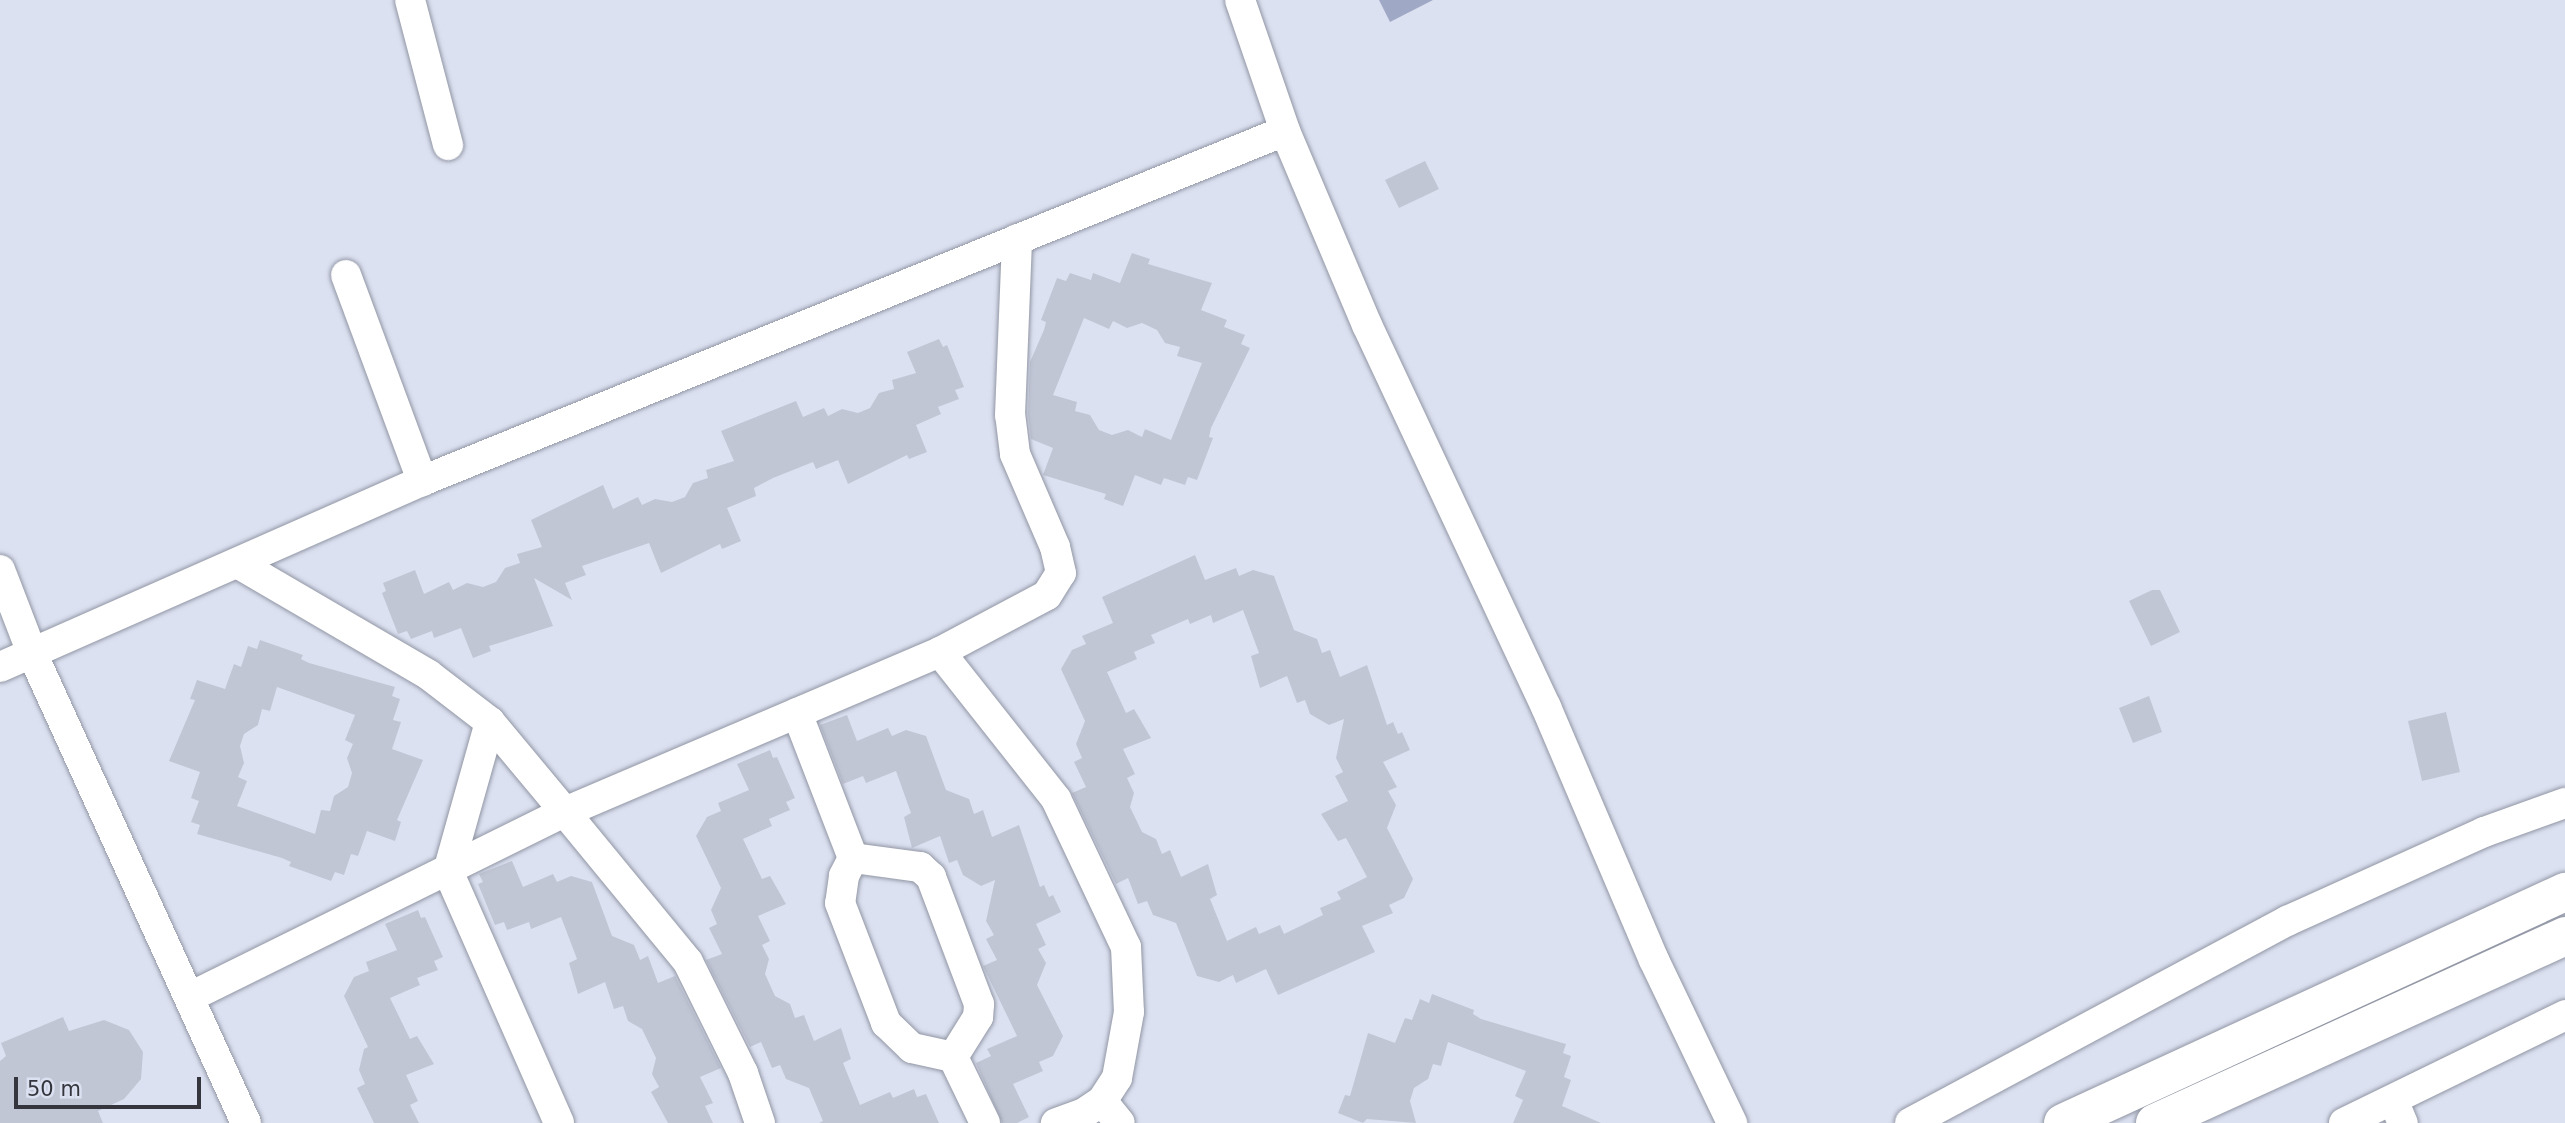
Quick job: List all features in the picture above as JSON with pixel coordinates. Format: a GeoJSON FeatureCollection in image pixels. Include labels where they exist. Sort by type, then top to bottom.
{"type":"FeatureCollection","features":[{"type":"Feature","properties":{"kind":"highway"},"geometry":{"type":"LineString","coordinates":[[2063,1123],[2565,892]]}},
{"type":"Feature","properties":{"kind":"highway"},"geometry":{"type":"LineString","coordinates":[[2155,1123],[2565,936]]}},
{"type":"Feature","properties":{"kind":"street"},"geometry":{"type":"LineString","coordinates":[[410,0],[449,145]]}},
{"type":"Feature","properties":{"kind":"street"},"geometry":{"type":"LineString","coordinates":[[1240,0],[1285,131],[1367,325],[1546,707],[1654,960],[1732,1123]]}},
{"type":"Feature","properties":{"kind":"street"},"geometry":{"type":"LineString","coordinates":[[0,667],[239,564],[422,481],[1285,131]]}},
{"type":"Feature","properties":{"kind":"street"},"geometry":{"type":"LineString","coordinates":[[190,997],[565,812],[940,652],[1047,595],[1061,573],[1055,547],[1015,454],[1010,366],[1017,239]]}},
{"type":"Feature","properties":{"kind":"street"},"geometry":{"type":"LineString","coordinates":[[346,275],[422,481]]}},
{"type":"Feature","properties":{"kind":"street"},"geometry":{"type":"LineString","coordinates":[[239,564],[429,675],[490,722],[688,962],[743,1073],[760,1123]]}},
{"type":"Feature","properties":{"kind":"street"},"geometry":{"type":"LineString","coordinates":[[0,570],[32,653],[246,1123]]}},
{"type":"Feature","properties":{"kind":"street"},"geometry":{"type":"LineString","coordinates":[[940,652],[1056,799],[1126,947],[1124,1054],[1111,1112],[1084,1114],[1056,1123]]}},
{"type":"Feature","properties":{"kind":"street"},"geometry":{"type":"LineString","coordinates":[[797,713],[853,858],[844,876],[840,903],[886,1023],[912,1048],[953,1057]]}},
{"type":"Feature","properties":{"kind":"street"},"geometry":{"type":"LineString","coordinates":[[490,722],[448,872],[559,1123]]}},
{"type":"Feature","properties":{"kind":"street"},"geometry":{"type":"LineString","coordinates":[[1910,1123],[2287,922],[2484,832],[2565,803]]}},
{"type":"Feature","properties":{"kind":"street"},"geometry":{"type":"LineString","coordinates":[[853,858],[920,867],[931,877],[979,1004],[978,1017],[953,1057]]}},
{"type":"Feature","properties":{"kind":"street"},"geometry":{"type":"LineString","coordinates":[[2354,1121],[2398,1112],[2564,1017]]}},
{"type":"Feature","properties":{"kind":"street"},"geometry":{"type":"LineString","coordinates":[[953,1057],[985,1123]]}},
{"type":"Feature","properties":{"kind":"water"},"geometry":{"type":"Polygon","coordinates":[[[1379,0],[1433,0],[1390,22],[1379,0]]]}},
{"type":"Feature","properties":{"kind":"building"},"geometry":{"type":"Polygon","coordinates":[[[1425,161],[1439,189],[1399,208],[1385,180],[1425,161]]]}},
{"type":"Feature","properties":{"kind":"building"},"geometry":{"type":"Polygon","coordinates":[[[1132,253],[1150,259],[1148,264],[1212,283],[1201,310],[1227,320],[1224,327],[1245,335],[1241,344],[1250,348],[1211,428],[1209,437],[1213,438],[1197,480],[1188,477],[1185,485],[1164,478],[1161,485],[1135,475],[1123,506],[1104,499],[1106,494],[1043,475],[1053,448],[1031,439],[1028,414],[1030,362],[1044,330],[1046,322],[1041,320],[1057,278],[1066,281],[1070,273],[1091,280],[1093,273],[1120,283],[1132,253]],[[1084,318],[1053,395],[1077,402],[1075,411],[1090,415],[1099,430],[1112,435],[1128,430],[1142,437],[1145,429],[1171,440],[1202,363],[1177,356],[1180,347],[1165,343],[1157,330],[1142,323],[1127,328],[1113,321],[1109,329],[1084,318]]]}},
{"type":"Feature","properties":{"kind":"building"},"geometry":{"type":"Polygon","coordinates":[[[939,339],[943,347],[947,345],[964,387],[955,390],[959,399],[938,407],[941,414],[916,425],[927,452],[909,459],[907,455],[848,484],[838,460],[816,469],[813,462],[773,478],[754,488],[756,496],[727,508],[741,541],[722,549],[720,544],[661,573],[649,543],[582,566],[586,575],[565,583],[572,600],[534,578],[553,626],[489,646],[491,651],[473,658],[461,628],[434,638],[432,631],[411,639],[407,631],[398,634],[382,593],[386,591],[383,583],[415,570],[424,594],[449,582],[453,590],[467,583],[483,587],[496,582],[505,568],[520,563],[517,554],[542,547],[531,520],[603,485],[613,509],[638,497],[642,505],[655,499],[672,502],[685,497],[693,483],[708,478],[706,470],[734,461],[721,431],[796,401],[803,417],[824,408],[828,416],[842,409],[858,413],[870,408],[879,393],[894,389],[892,380],[916,373],[907,352],[939,339]]]}},
{"type":"Feature","properties":{"kind":"building"},"geometry":{"type":"Polygon","coordinates":[[[1195,555],[1205,580],[1236,568],[1239,576],[1253,570],[1274,576],[1294,630],[1317,639],[1322,653],[1330,650],[1340,677],[1367,665],[1387,725],[1393,722],[1398,734],[1402,732],[1410,750],[1383,762],[1397,787],[1388,791],[1396,805],[1387,828],[1413,879],[1404,898],[1389,905],[1393,913],[1362,926],[1375,952],[1278,995],[1266,969],[1236,983],[1233,975],[1219,982],[1197,976],[1176,923],[1153,915],[1147,901],[1138,904],[1128,878],[1116,884],[1072,793],[1086,787],[1074,762],[1082,758],[1076,744],[1085,721],[1061,669],[1072,650],[1086,644],[1082,636],[1113,623],[1102,597],[1195,555]],[[1243,610],[1213,623],[1211,615],[1190,624],[1188,619],[1151,635],[1155,643],[1134,652],[1137,659],[1107,672],[1126,713],[1134,709],[1151,738],[1123,749],[1135,774],[1127,778],[1134,793],[1130,807],[1142,832],[1156,839],[1162,854],[1170,850],[1181,877],[1208,864],[1217,895],[1210,899],[1227,941],[1256,927],[1259,934],[1280,925],[1284,934],[1323,915],[1320,908],[1341,899],[1337,892],[1367,877],[1346,838],[1338,841],[1321,814],[1348,801],[1335,776],[1343,772],[1336,758],[1344,719],[1329,725],[1310,714],[1305,700],[1297,703],[1287,676],[1260,688],[1251,656],[1259,653],[1243,610]]]}},
{"type":"Feature","properties":{"kind":"building"},"geometry":{"type":"Polygon","coordinates":[[[2152,590],[2160,590],[2180,632],[2151,646],[2129,601],[2152,590]]]}},
{"type":"Feature","properties":{"kind":"building"},"geometry":{"type":"Polygon","coordinates":[[[260,640],[303,655],[301,659],[309,663],[395,687],[392,696],[400,699],[393,720],[401,722],[392,749],[423,760],[397,820],[401,822],[395,841],[367,831],[358,856],[351,854],[344,875],[335,872],[331,881],[289,866],[291,862],[282,858],[197,834],[200,825],[191,822],[199,801],[191,798],[200,772],[169,761],[195,700],[190,699],[197,680],[225,689],[234,664],[241,667],[248,646],[257,649],[260,640]],[[277,687],[270,711],[262,709],[258,725],[244,734],[240,746],[244,763],[238,777],[247,781],[237,806],[315,834],[321,810],[330,811],[334,796],[348,787],[352,773],[347,758],[353,744],[345,740],[355,715],[277,687]]]}},
{"type":"Feature","properties":{"kind":"building"},"geometry":{"type":"Polygon","coordinates":[[[2149,696],[2162,732],[2133,743],[2119,708],[2149,696]]]}},
{"type":"Feature","properties":{"kind":"building"},"geometry":{"type":"Polygon","coordinates":[[[2446,712],[2460,772],[2422,781],[2408,721],[2446,712]]]}},
{"type":"Feature","properties":{"kind":"building"},"geometry":{"type":"Polygon","coordinates":[[[847,715],[857,741],[888,728],[892,736],[906,730],[926,736],[946,790],[969,799],[974,814],[983,810],[992,837],[1019,825],[1040,887],[1044,885],[1049,897],[1053,895],[1061,912],[1036,924],[1046,945],[1038,949],[1046,963],[1037,985],[1063,1036],[1053,1056],[1039,1062],[1043,1071],[1013,1084],[1029,1117],[1017,1123],[1002,1123],[976,1063],[991,1056],[987,1049],[1017,1036],[983,966],[997,960],[986,939],[994,935],[986,921],[995,880],[981,886],[963,875],[957,860],[949,863],[940,836],[912,848],[904,817],[911,813],[896,771],[866,783],[863,776],[843,784],[820,725],[847,715]]]}},
{"type":"Feature","properties":{"kind":"building"},"geometry":{"type":"Polygon","coordinates":[[[770,750],[773,758],[777,757],[795,798],[786,802],[790,810],[769,819],[772,826],[743,839],[762,879],[770,876],[786,904],[758,916],[770,941],[762,945],[769,959],[765,974],[775,996],[790,1004],[795,1018],[804,1015],[814,1041],[841,1028],[851,1059],[843,1063],[860,1105],[890,1092],[893,1098],[914,1089],[917,1097],[926,1094],[939,1123],[819,1123],[823,1121],[809,1088],[786,1079],[780,1065],[772,1068],[761,1042],[750,1047],[706,960],[722,954],[709,928],[717,924],[711,910],[721,888],[696,836],[707,817],[721,811],[718,803],[749,790],[737,764],[770,750]]]}},
{"type":"Feature","properties":{"kind":"building"},"geometry":{"type":"Polygon","coordinates":[[[512,861],[523,887],[553,874],[557,882],[571,876],[592,882],[612,936],[634,945],[640,960],[648,956],[658,983],[675,976],[721,1068],[700,1077],[713,1103],[705,1106],[713,1123],[668,1123],[651,1092],[659,1087],[652,1074],[656,1058],[642,1029],[628,1021],[623,1006],[614,1009],[605,982],[578,994],[569,963],[577,959],[561,917],[531,929],[529,922],[507,930],[504,922],[495,925],[478,884],[483,882],[479,874],[512,861]]]}},
{"type":"Feature","properties":{"kind":"building"},"geometry":{"type":"Polygon","coordinates":[[[418,910],[421,918],[425,917],[443,957],[434,961],[438,970],[417,978],[420,985],[390,998],[410,1039],[417,1036],[434,1064],[406,1075],[418,1101],[410,1105],[419,1123],[374,1123],[357,1088],[365,1084],[359,1070],[364,1049],[368,1047],[344,996],[354,977],[369,971],[366,962],[397,950],[385,924],[418,910]]]}},
{"type":"Feature","properties":{"kind":"building"},"geometry":{"type":"Polygon","coordinates":[[[1432,994],[1474,1010],[1473,1014],[1481,1019],[1566,1044],[1563,1053],[1571,1056],[1564,1077],[1571,1080],[1562,1106],[1601,1123],[1513,1123],[1523,1100],[1515,1096],[1526,1071],[1448,1042],[1441,1066],[1433,1064],[1428,1079],[1414,1088],[1410,1101],[1416,1123],[1367,1119],[1363,1123],[1338,1113],[1345,1095],[1350,1096],[1368,1033],[1395,1043],[1405,1018],[1412,1020],[1420,999],[1429,1003],[1432,994]]]}},
{"type":"Feature","properties":{"kind":"building"},"geometry":{"type":"Polygon","coordinates":[[[63,1017],[69,1031],[104,1020],[129,1030],[143,1052],[141,1079],[124,1099],[98,1111],[103,1123],[0,1123],[0,1061],[6,1056],[1,1043],[63,1017]]]}}]}
